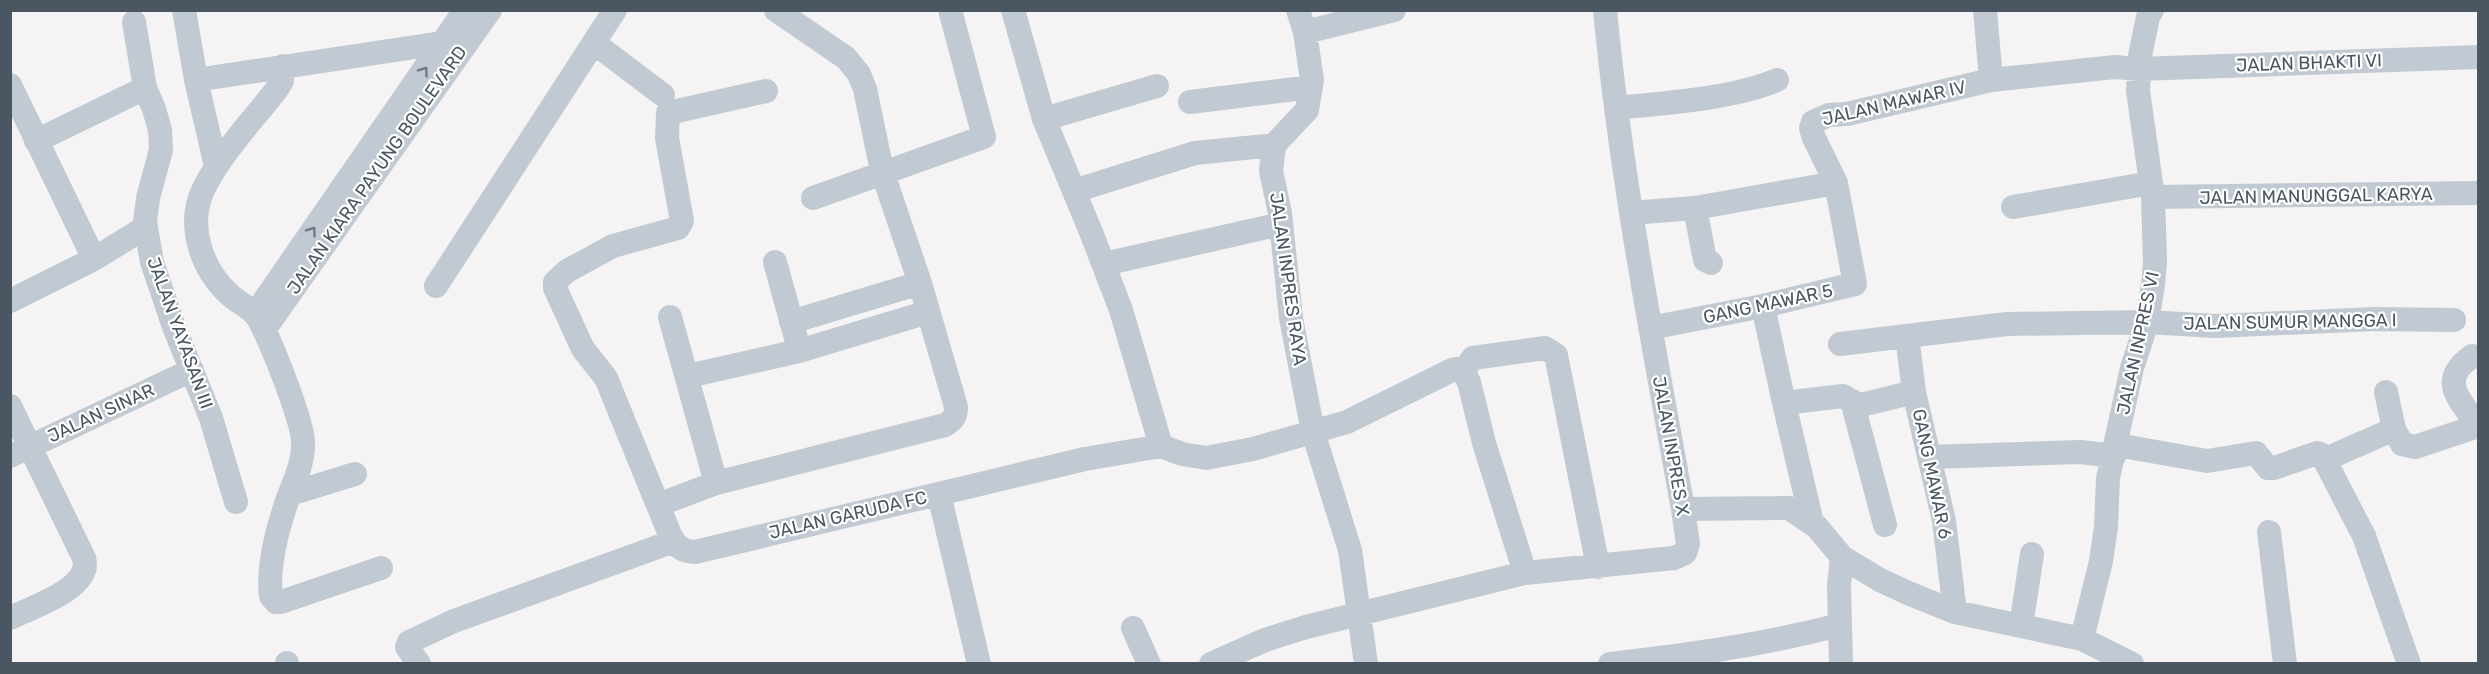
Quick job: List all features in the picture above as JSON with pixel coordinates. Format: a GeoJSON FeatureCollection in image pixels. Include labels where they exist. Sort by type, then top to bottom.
{"type":"FeatureCollection","features":[{"type":"Feature","properties":{"kind":"street"},"geometry":{"type":"LineString","coordinates":[[184,10],[196,80],[216,166]]}},
{"type":"Feature","properties":{"kind":"street","name":"JALAN KIARA PAYUNG BOULEVARD"},"geometry":{"type":"LineString","coordinates":[[259,322],[465,10]]}},
{"type":"Feature","properties":{"kind":"street","name":"JALAN KIARA PAYUNG BOULEVARD"},"geometry":{"type":"LineString","coordinates":[[259,322],[490,10]]}},
{"type":"Feature","properties":{"kind":"street"},"geometry":{"type":"LineString","coordinates":[[436,286],[615,10]]}},
{"type":"Feature","properties":{"kind":"street"},"geometry":{"type":"LineString","coordinates":[[813,198],[882,171],[984,137],[950,10]]}},
{"type":"Feature","properties":{"kind":"street"},"geometry":{"type":"LineString","coordinates":[[1013,10],[1044,119],[1121,310],[1161,446]]}},
{"type":"Feature","properties":{"kind":"street"},"geometry":{"type":"LineString","coordinates":[[1074,191],[1196,153],[1274,145],[1307,110],[1312,80],[1301,21],[1394,10]]}},
{"type":"Feature","properties":{"kind":"street","name":"JALAN INPRES X"},"geometry":{"type":"LineString","coordinates":[[1211,663],[1265,640],[1525,573],[1674,558],[1685,553],[1688,544],[1683,509],[1631,213],[1605,10]]}},
{"type":"Feature","properties":{"kind":"street"},"geometry":{"type":"LineString","coordinates":[[1985,10],[1991,80]]}},
{"type":"Feature","properties":{"kind":"street","name":"JALAN INPRES VI"},"geometry":{"type":"LineString","coordinates":[[2082,639],[2101,561],[2109,478],[2132,368],[2146,322],[2155,262],[2152,190],[2142,128],[2139,69],[2144,36],[2152,10]]}},
{"type":"Feature","properties":{"kind":"street"},"geometry":{"type":"LineString","coordinates":[[671,500],[716,483],[945,425],[956,415],[956,407],[920,283],[882,171],[865,89],[859,74],[846,58],[779,11]]}},
{"type":"Feature","properties":{"kind":"street","name":"JALAN YAYASAN III"},"geometry":{"type":"LineString","coordinates":[[134,22],[145,88],[160,130],[160,150],[148,198],[146,227],[152,262],[161,291],[211,418],[236,502]]}},
{"type":"Feature","properties":{"kind":"street"},"geometry":{"type":"LineString","coordinates":[[196,80],[444,41],[469,40]]}},
{"type":"Feature","properties":{"kind":"street"},"geometry":{"type":"LineString","coordinates":[[594,44],[663,95]]}},
{"type":"Feature","properties":{"kind":"street","name":"JALAN BHAKTI VI"},"geometry":{"type":"LineString","coordinates":[[2139,69],[2478,57]]}},
{"type":"Feature","properties":{"kind":"street"},"geometry":{"type":"LineString","coordinates":[[283,66],[282,81],[277,89],[216,166],[203,188],[195,213],[198,242],[203,257],[220,284],[259,322],[299,419],[304,441],[302,459],[275,541],[271,591],[276,602],[381,568]]}},
{"type":"Feature","properties":{"kind":"street","name":"JALAN MAWAR IV"},"geometry":{"type":"LineString","coordinates":[[1836,183],[1811,128],[1813,122],[1819,118],[1847,114],[1991,80],[2115,67],[2139,69]]}},
{"type":"Feature","properties":{"kind":"street"},"geometry":{"type":"LineString","coordinates":[[1616,108],[1676,102],[1761,86],[1777,80]]}},
{"type":"Feature","properties":{"kind":"street"},"geometry":{"type":"LineString","coordinates":[[10,85],[94,259]]}},
{"type":"Feature","properties":{"kind":"street"},"geometry":{"type":"LineString","coordinates":[[1044,119],[1157,86]]}},
{"type":"Feature","properties":{"kind":"street"},"geometry":{"type":"LineString","coordinates":[[1190,102],[1311,87]]}},
{"type":"Feature","properties":{"kind":"street"},"geometry":{"type":"LineString","coordinates":[[36,141],[145,88]]}},
{"type":"Feature","properties":{"kind":"street"},"geometry":{"type":"LineString","coordinates":[[419,663],[408,647],[409,642],[454,621],[674,541],[606,378],[583,349],[555,288],[555,282],[560,276],[613,246],[678,228],[681,224],[666,138],[668,113],[766,91]]}},
{"type":"Feature","properties":{"kind":"street","name":"JALAN INPRES RAYA"},"geometry":{"type":"LineString","coordinates":[[1274,145],[1272,171],[1281,224],[1291,318],[1313,432],[1350,550],[1366,663]]}},
{"type":"Feature","properties":{"kind":"street"},"geometry":{"type":"LineString","coordinates":[[1631,213],[1695,208],[1836,183]]}},
{"type":"Feature","properties":{"kind":"street","name":"GANG MAWAR 5"},"geometry":{"type":"LineString","coordinates":[[1650,328],[1763,306],[1855,284],[1836,183]]}},
{"type":"Feature","properties":{"kind":"street","name":"JALAN MANUNGGAL KARYA"},"geometry":{"type":"LineString","coordinates":[[2013,207],[2152,190],[2478,193]]}},
{"type":"Feature","properties":{"kind":"street"},"geometry":{"type":"LineString","coordinates":[[1695,208],[1705,260],[1711,263]]}},
{"type":"Feature","properties":{"kind":"street"},"geometry":{"type":"LineString","coordinates":[[1104,264],[1281,224]]}},
{"type":"Feature","properties":{"kind":"street"},"geometry":{"type":"LineString","coordinates":[[10,301],[94,259],[146,227]]}},
{"type":"Feature","properties":{"kind":"street"},"geometry":{"type":"LineString","coordinates":[[775,262],[799,351]]}},
{"type":"Feature","properties":{"kind":"street"},"geometry":{"type":"LineString","coordinates":[[791,322],[920,283]]}},
{"type":"Feature","properties":{"kind":"street"},"geometry":{"type":"LineString","coordinates":[[1763,306],[1812,523]]}},
{"type":"Feature","properties":{"kind":"street"},"geometry":{"type":"LineString","coordinates":[[688,376],[799,351],[928,312]]}},
{"type":"Feature","properties":{"kind":"street"},"geometry":{"type":"LineString","coordinates":[[670,317],[716,483]]}},
{"type":"Feature","properties":{"kind":"street","name":"JALAN SUMUR MANGGA I"},"geometry":{"type":"LineString","coordinates":[[1840,344],[2007,324],[2146,322],[2216,326],[2374,319],[2454,320]]}},
{"type":"Feature","properties":{"kind":"street","name":"GANG MAWAR 6"},"geometry":{"type":"LineString","coordinates":[[1907,336],[1914,392],[1944,521],[1955,612]]}},
{"type":"Feature","properties":{"kind":"street"},"geometry":{"type":"LineString","coordinates":[[1525,573],[1484,443],[1469,382],[1463,372],[1473,358],[1545,348],[1556,355],[1598,567]]}},
{"type":"Feature","properties":{"kind":"street"},"geometry":{"type":"LineString","coordinates":[[2386,392],[2394,429],[2402,444],[2415,447],[2478,426],[2456,392],[2453,382],[2457,368],[2472,356],[2478,357]]}},
{"type":"Feature","properties":{"kind":"street","name":"JALAN SINAR"},"geometry":{"type":"LineString","coordinates":[[21,451],[192,370]]}},
{"type":"Feature","properties":{"kind":"street","name":"JALAN GARUDA FC"},"geometry":{"type":"LineString","coordinates":[[674,541],[684,551],[695,552],[1074,462],[1161,446],[1182,454],[1206,458],[1252,449],[1347,422],[1452,370],[1463,372]]}},
{"type":"Feature","properties":{"kind":"street"},"geometry":{"type":"LineString","coordinates":[[1785,403],[1843,396],[1865,404],[1914,392]]}},
{"type":"Feature","properties":{"kind":"street"},"geometry":{"type":"LineString","coordinates":[[1852,401],[1885,525]]}},
{"type":"Feature","properties":{"kind":"street"},"geometry":{"type":"LineString","coordinates":[[10,406],[21,451],[84,558],[86,569],[81,580],[69,589],[10,618]]}},
{"type":"Feature","properties":{"kind":"street"},"geometry":{"type":"LineString","coordinates":[[2326,459],[2394,429]]}},
{"type":"Feature","properties":{"kind":"street"},"geometry":{"type":"LineString","coordinates":[[1930,457],[2115,451],[2207,461],[2256,453],[2268,468],[2274,468],[2317,453],[2326,459],[2364,536],[2409,663]]}},
{"type":"Feature","properties":{"kind":"street"},"geometry":{"type":"LineString","coordinates":[[290,494],[355,474]]}},
{"type":"Feature","properties":{"kind":"street"},"geometry":{"type":"LineString","coordinates":[[939,494],[979,663]]}},
{"type":"Feature","properties":{"kind":"street"},"geometry":{"type":"LineString","coordinates":[[1683,509],[1789,508],[1812,523],[1842,557],[1880,580],[1955,612],[2082,639],[2132,663]]}},
{"type":"Feature","properties":{"kind":"street"},"geometry":{"type":"LineString","coordinates":[[2269,532],[2285,663]]}},
{"type":"Feature","properties":{"kind":"street"},"geometry":{"type":"LineString","coordinates":[[2021,626],[2032,554]]}},
{"type":"Feature","properties":{"kind":"street"},"geometry":{"type":"LineString","coordinates":[[1841,663],[1839,585],[1842,557]]}},
{"type":"Feature","properties":{"kind":"street"},"geometry":{"type":"LineString","coordinates":[[1610,663],[1704,653],[1800,635],[1839,625]]}},
{"type":"Feature","properties":{"kind":"street"},"geometry":{"type":"LineString","coordinates":[[1133,628],[1149,663]]}}]}
